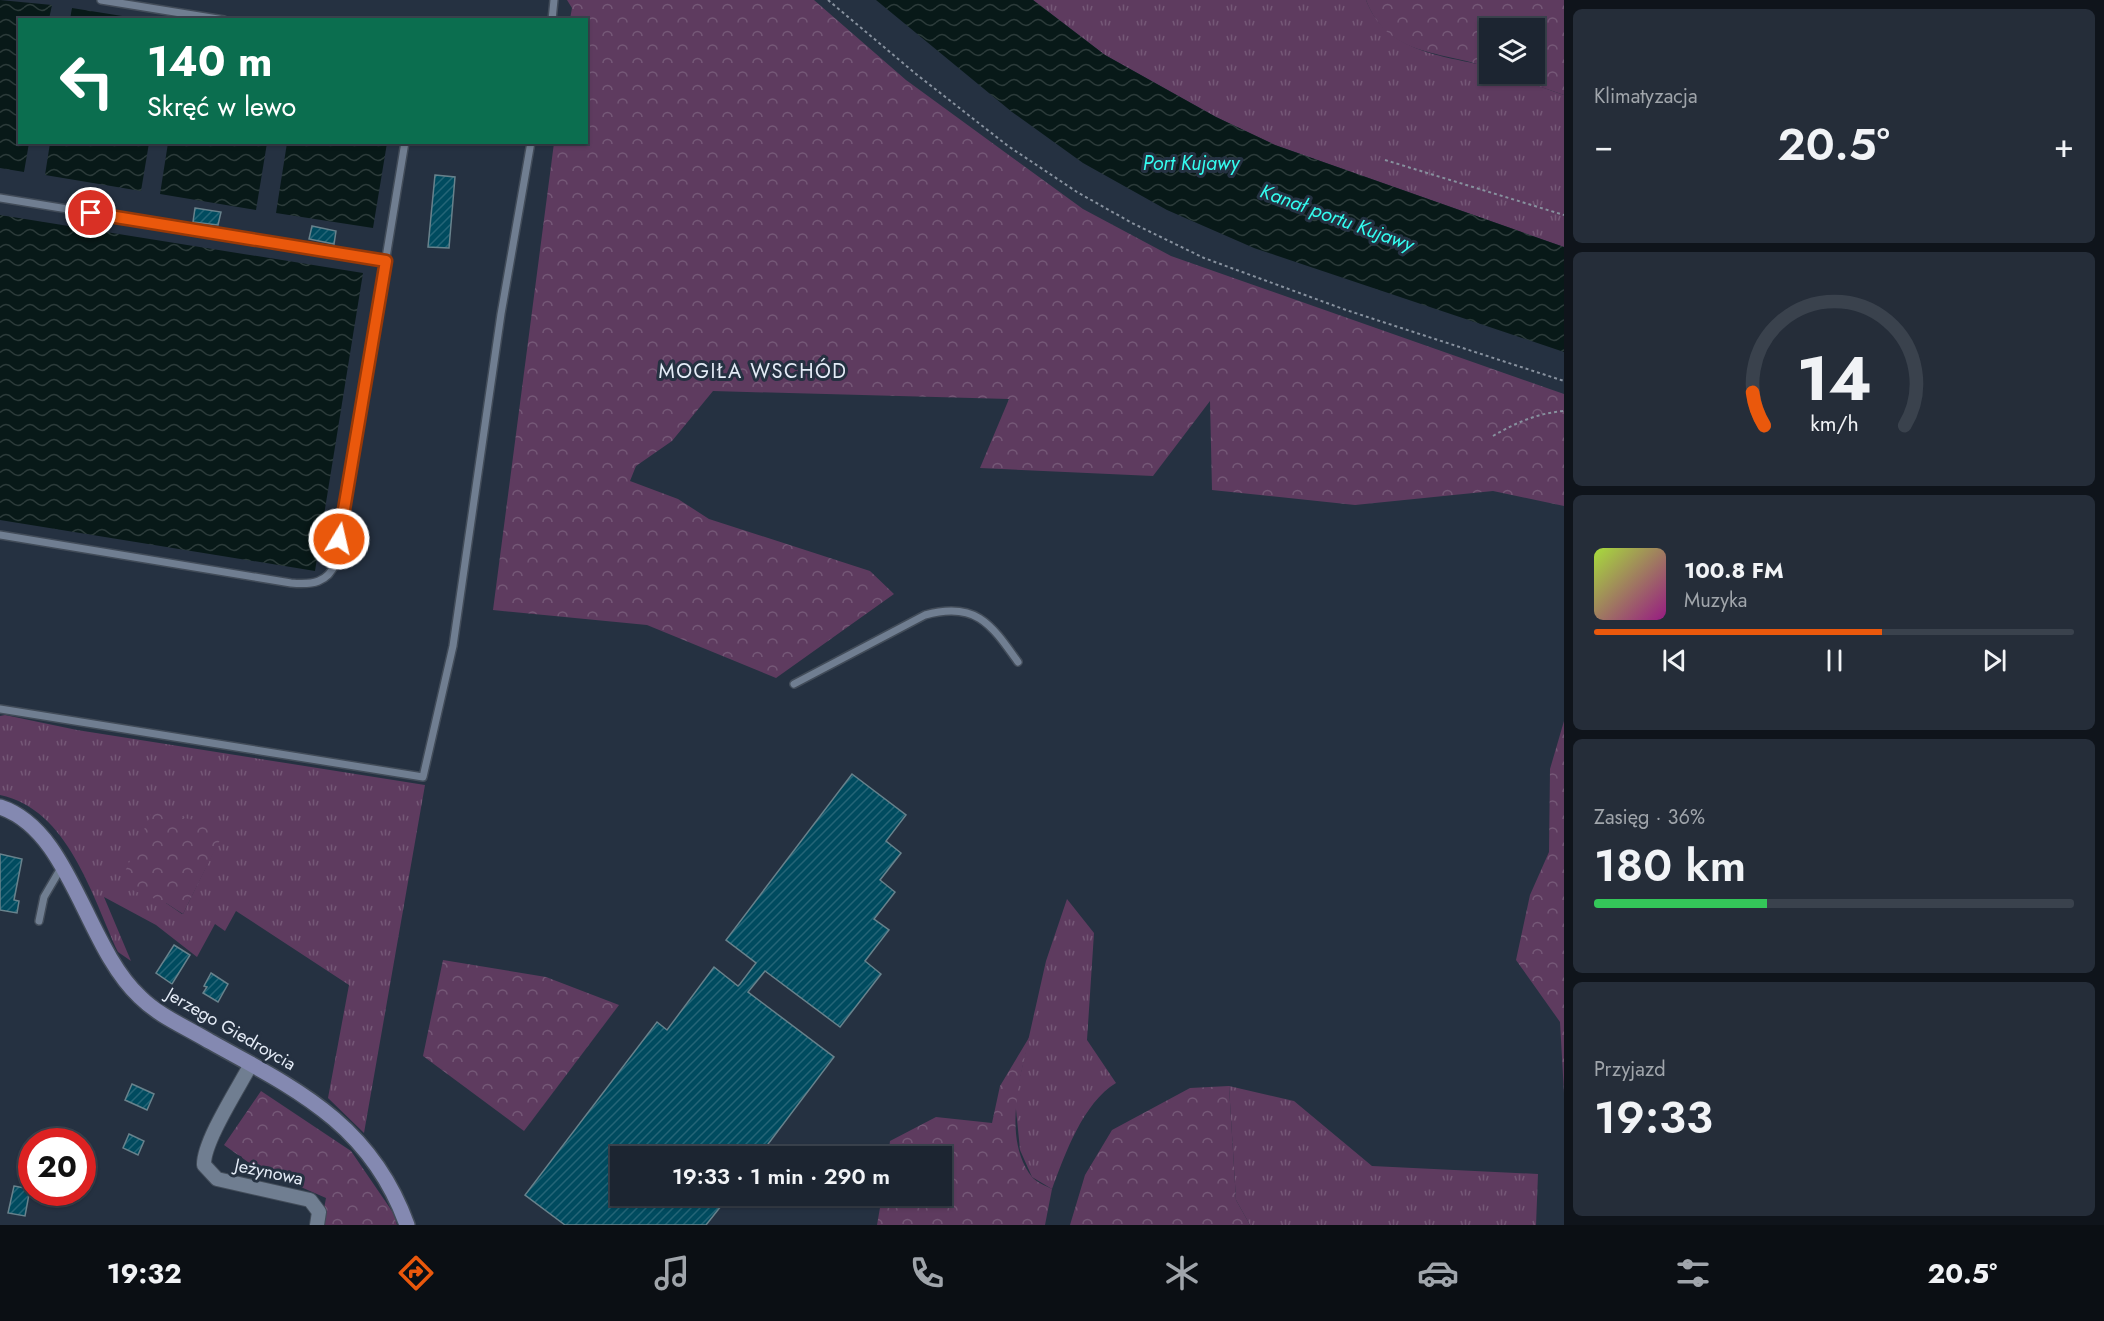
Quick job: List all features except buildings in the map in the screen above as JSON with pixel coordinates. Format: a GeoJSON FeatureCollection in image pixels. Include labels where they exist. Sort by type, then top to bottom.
{"type":"FeatureCollection","features":[{"type":"Feature","properties":{"kind":"street","name":"Jerzego Giedroycia"},"geometry":{"type":"LineString","coordinates":[[0,807],[17,814],[35,827],[49,844],[116,971],[140,998],[162,1014],[297,1089],[342,1124],[382,1175],[407,1225]]}},
{"type":"Feature","properties":{"kind":"street","name":"Jeżynowa"},"geometry":{"type":"LineString","coordinates":[[251,1064],[210,1140],[205,1153],[204,1166],[217,1179],[310,1200],[318,1208],[317,1225]]}},
{"type":"Feature","properties":{"kind":"lane"},"geometry":{"type":"LineString","coordinates":[[100,0],[212,18]]}},
{"type":"Feature","properties":{"kind":"lane"},"geometry":{"type":"LineString","coordinates":[[552,18],[554,0]]}},
{"type":"Feature","properties":{"kind":"lane"},"geometry":{"type":"LineString","coordinates":[[0,535],[291,583],[313,584],[328,577],[336,562],[405,144]]}},
{"type":"Feature","properties":{"kind":"lane"},"geometry":{"type":"LineString","coordinates":[[0,709],[423,777],[453,646],[501,314],[531,144]]}},
{"type":"Feature","properties":{"kind":"lane"},"geometry":{"type":"LineString","coordinates":[[0,198],[386,261]]}},
{"type":"Feature","properties":{"kind":"lane"},"geometry":{"type":"LineString","coordinates":[[794,684],[925,615],[946,609],[966,613],[984,621],[996,630],[1018,662]]}},
{"type":"Feature","properties":{"kind":"lane"},"geometry":{"type":"LineString","coordinates":[[39,921],[44,897],[62,868]]}},
{"type":"Feature","properties":{"kind":"path"},"geometry":{"type":"LineString","coordinates":[[828,0],[916,74],[1008,146],[1077,192],[1141,228],[1204,258],[1346,310],[1564,381]]}},
{"type":"Feature","properties":{"kind":"path"},"geometry":{"type":"LineString","coordinates":[[1385,160],[1564,215]]}},
{"type":"Feature","properties":{"kind":"path"},"geometry":{"type":"LineString","coordinates":[[1492,436],[1547,412],[1564,411]]}},
{"type":"Feature","properties":{"kind":"green space"},"geometry":{"type":"Polygon","coordinates":[[[567,0],[814,0],[906,80],[1083,209],[1171,256],[1564,394],[1564,506],[1493,491],[1355,505],[1212,490],[1210,401],[1153,476],[980,468],[1009,399],[713,391],[672,441],[636,466],[630,481],[678,499],[709,519],[870,571],[894,594],[776,678],[647,625],[493,610],[554,144],[588,144],[588,18],[570,18],[572,8],[567,0]]]}},
{"type":"Feature","properties":{"kind":"green space"},"geometry":{"type":"Polygon","coordinates":[[[1033,0],[1366,0],[1375,17],[1399,40],[1414,48],[1479,64],[1479,84],[1533,84],[1564,95],[1564,247],[1275,145],[1216,117],[1105,55],[1033,0]]]}},
{"type":"Feature","properties":{"kind":"green space"},"geometry":{"type":"Polygon","coordinates":[[[1366,0],[1564,0],[1564,95],[1533,84],[1545,84],[1545,18],[1479,18],[1479,65],[1418,49],[1402,42],[1388,33],[1376,19],[1366,0]]]}},
{"type":"Feature","properties":{"kind":"green space"},"geometry":{"type":"Polygon","coordinates":[[[0,716],[425,785],[364,1133],[328,1098],[349,985],[236,911],[225,931],[215,924],[197,957],[156,925],[104,897],[131,961],[118,952],[87,881],[60,836],[24,803],[0,795],[0,716]],[[226,826],[166,903],[183,914],[226,826]]]}},
{"type":"Feature","properties":{"kind":"green space"},"geometry":{"type":"Polygon","coordinates":[[[1564,721],[1564,1093],[1560,1022],[1516,960],[1530,895],[1549,852],[1550,769],[1564,721]]]}},
{"type":"Feature","properties":{"kind":"green space"},"geometry":{"type":"Polygon","coordinates":[[[152,812],[227,826],[183,914],[166,903],[119,885],[152,812]]]}},
{"type":"Feature","properties":{"kind":"green space"},"geometry":{"type":"Polygon","coordinates":[[[1067,899],[1094,933],[1087,1040],[1116,1083],[1094,1103],[1076,1130],[1052,1189],[1032,1177],[1020,1150],[1015,1099],[1046,961],[1067,899]]]}},
{"type":"Feature","properties":{"kind":"green space"},"geometry":{"type":"Polygon","coordinates":[[[443,960],[546,977],[619,1005],[524,1131],[423,1056],[443,960]]]}},
{"type":"Feature","properties":{"kind":"green space"},"geometry":{"type":"Polygon","coordinates":[[[1030,1036],[1018,1089],[1016,1126],[1023,1162],[1034,1179],[1052,1189],[1045,1225],[877,1225],[880,1206],[952,1206],[952,1146],[889,1146],[890,1141],[936,1117],[992,1123],[1000,1086],[1030,1036]]]}},
{"type":"Feature","properties":{"kind":"green space"},"geometry":{"type":"Polygon","coordinates":[[[1229,1086],[1294,1101],[1372,1166],[1538,1174],[1536,1225],[1250,1225],[1236,1200],[1229,1086]]]}},
{"type":"Feature","properties":{"kind":"green space"},"geometry":{"type":"Polygon","coordinates":[[[1229,1086],[1236,1200],[1250,1225],[1070,1225],[1085,1175],[1112,1130],[1190,1088],[1229,1086]]]}},
{"type":"Feature","properties":{"kind":"green space"},"geometry":{"type":"Polygon","coordinates":[[[261,1091],[351,1151],[394,1214],[397,1225],[321,1225],[326,1198],[255,1167],[224,1145],[261,1091]]]}},
{"type":"Feature","properties":{"kind":"water"},"geometry":{"type":"Polygon","coordinates":[[[0,0],[52,5],[49,18],[18,18],[18,144],[29,144],[24,172],[0,168],[0,0]]]}},
{"type":"Feature","properties":{"kind":"water","name":"Port Kujawy"},"geometry":{"type":"Polygon","coordinates":[[[876,0],[1033,0],[1105,55],[1216,117],[1275,145],[1564,247],[1564,352],[1254,248],[1167,210],[1083,163],[1012,112],[876,0]]]}},
{"type":"Feature","properties":{"kind":"water"},"geometry":{"type":"Polygon","coordinates":[[[72,8],[135,18],[70,18],[72,8]]]}},
{"type":"Feature","properties":{"kind":"water"},"geometry":{"type":"Polygon","coordinates":[[[50,144],[149,144],[141,191],[45,175],[50,144]]]}},
{"type":"Feature","properties":{"kind":"water"},"geometry":{"type":"Polygon","coordinates":[[[168,144],[267,144],[256,210],[160,194],[168,144]]]}},
{"type":"Feature","properties":{"kind":"water"},"geometry":{"type":"Polygon","coordinates":[[[287,144],[387,144],[373,228],[276,213],[287,144]]]}},
{"type":"Feature","properties":{"kind":"water"},"geometry":{"type":"Polygon","coordinates":[[[0,215],[363,273],[315,571],[0,520],[0,215]]]}},
{"type":"Feature","properties":{"kind":"district","name":"MOGIŁA WSCHÓD"},"geometry":{"type":"Point","coordinates":[753,371]}},
{"type":"Feature","properties":{"kind":"route"},"geometry":{"type":"LineString","coordinates":[[91,213],[386,261],[339,539]]}},
{"type":"Feature","properties":{"kind":"water label","name":"Kanał portu Kujawy"},"geometry":{"type":"Point","coordinates":[1337,218]}}]}
